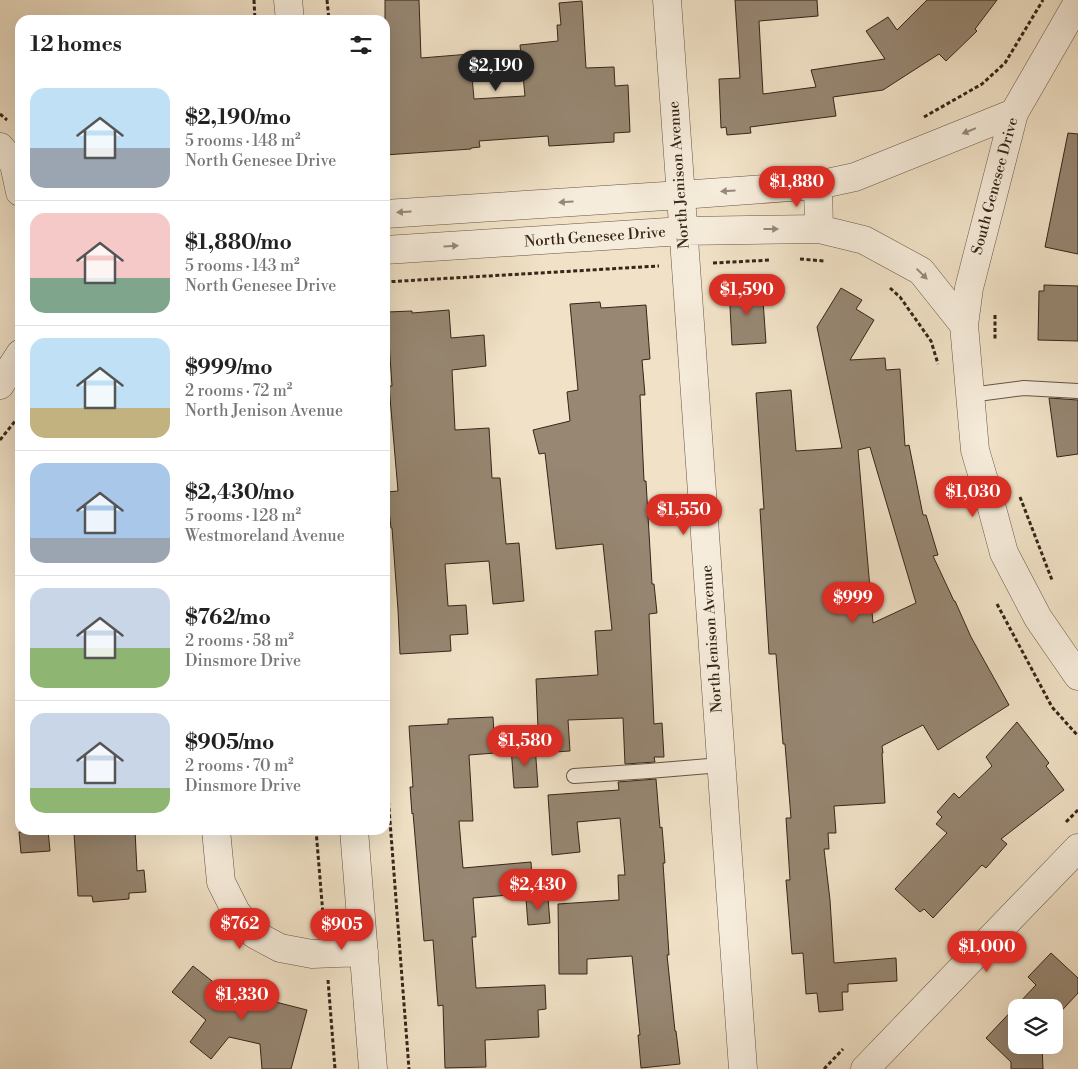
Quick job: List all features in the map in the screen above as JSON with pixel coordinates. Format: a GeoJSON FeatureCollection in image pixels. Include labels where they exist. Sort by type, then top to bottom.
{"type":"FeatureCollection","features":[{"type":"Feature","properties":{"kind":"street"},"geometry":{"type":"LineString","coordinates":[[288,0],[290,15]]}},
{"type":"Feature","properties":{"kind":"street","name":"North Jenison Avenue"},"geometry":{"type":"LineString","coordinates":[[667,0],[743,1069]]}},
{"type":"Feature","properties":{"kind":"street","name":"South Genesee Drive"},"geometry":{"type":"LineString","coordinates":[[964,325],[968,288],[1014,113],[1078,2]]}},
{"type":"Feature","properties":{"kind":"street"},"geometry":{"type":"LineString","coordinates":[[390,214],[818,185],[855,177],[1014,113]]}},
{"type":"Feature","properties":{"kind":"street"},"geometry":{"type":"LineString","coordinates":[[11,160],[15,174]]}},
{"type":"Feature","properties":{"kind":"street"},"geometry":{"type":"LineString","coordinates":[[818,185],[819,229]]}},
{"type":"Feature","properties":{"kind":"street","name":"North Genesee Drive"},"geometry":{"type":"LineString","coordinates":[[390,250],[683,231],[819,229],[864,240],[921,271],[964,325]]}},
{"type":"Feature","properties":{"kind":"street"},"geometry":{"type":"LineString","coordinates":[[964,325],[975,450],[1004,553],[1038,618],[1078,676]]}},
{"type":"Feature","properties":{"kind":"street"},"geometry":{"type":"LineString","coordinates":[[0,386],[15,361]]}},
{"type":"Feature","properties":{"kind":"street"},"geometry":{"type":"LineString","coordinates":[[216,835],[221,882],[236,912],[254,934],[280,948],[312,954],[364,952]]}},
{"type":"Feature","properties":{"kind":"street"},"geometry":{"type":"LineString","coordinates":[[354,835],[373,1069]]}},
{"type":"Feature","properties":{"kind":"street"},"geometry":{"type":"LineString","coordinates":[[865,1069],[1078,848]]}},
{"type":"Feature","properties":{"kind":"lane"},"geometry":{"type":"LineString","coordinates":[[970,395],[1024,388],[1078,390]]}},
{"type":"Feature","properties":{"kind":"lane"},"geometry":{"type":"LineString","coordinates":[[574,776],[721,765]]}},
{"type":"Feature","properties":{"kind":"path"},"geometry":{"type":"LineString","coordinates":[[254,0],[255,15]]}},
{"type":"Feature","properties":{"kind":"path"},"geometry":{"type":"LineString","coordinates":[[327,0],[328,15]]}},
{"type":"Feature","properties":{"kind":"path"},"geometry":{"type":"LineString","coordinates":[[924,117],[982,84],[1005,63],[1043,0]]}},
{"type":"Feature","properties":{"kind":"path"},"geometry":{"type":"LineString","coordinates":[[390,282],[779,259]]}},
{"type":"Feature","properties":{"kind":"path"},"geometry":{"type":"LineString","coordinates":[[796,259],[830,261]]}},
{"type":"Feature","properties":{"kind":"path"},"geometry":{"type":"LineString","coordinates":[[887,284],[900,297],[931,341],[939,370]]}},
{"type":"Feature","properties":{"kind":"path"},"geometry":{"type":"LineString","coordinates":[[995,313],[996,342]]}},
{"type":"Feature","properties":{"kind":"path"},"geometry":{"type":"LineString","coordinates":[[0,440],[15,421]]}},
{"type":"Feature","properties":{"kind":"path"},"geometry":{"type":"LineString","coordinates":[[1017,488],[1054,586]]}},
{"type":"Feature","properties":{"kind":"path"},"geometry":{"type":"LineString","coordinates":[[996,602],[1052,707],[1078,736]]}},
{"type":"Feature","properties":{"kind":"path"},"geometry":{"type":"LineString","coordinates":[[390,821],[409,1069]]}},
{"type":"Feature","properties":{"kind":"building"},"geometry":{"type":"Polygon","coordinates":[[[385,0],[419,0],[421,58],[470,54],[474,99],[525,96],[520,45],[558,41],[557,25],[561,25],[559,3],[582,1],[586,68],[614,67],[615,86],[628,85],[630,132],[614,133],[614,142],[549,146],[548,136],[479,141],[480,147],[471,149],[390,155],[390,15],[385,15],[385,0]]]}},
{"type":"Feature","properties":{"kind":"building"},"geometry":{"type":"Polygon","coordinates":[[[735,0],[817,0],[818,16],[759,21],[763,94],[816,87],[811,70],[885,59],[866,31],[888,17],[897,30],[927,0],[997,0],[975,29],[977,31],[946,61],[939,54],[883,90],[833,97],[836,116],[750,127],[751,133],[727,135],[726,127],[721,128],[719,79],[740,78],[735,0]]]}},
{"type":"Feature","properties":{"kind":"building"},"geometry":{"type":"Polygon","coordinates":[[[1068,133],[1078,134],[1078,254],[1045,247],[1068,133]]]}},
{"type":"Feature","properties":{"kind":"building"},"geometry":{"type":"Polygon","coordinates":[[[1044,285],[1078,286],[1078,341],[1038,340],[1039,291],[1044,291],[1044,285]]]}},
{"type":"Feature","properties":{"kind":"building"},"geometry":{"type":"Polygon","coordinates":[[[762,286],[766,343],[732,345],[729,288],[762,286]]]}},
{"type":"Feature","properties":{"kind":"building"},"geometry":{"type":"Polygon","coordinates":[[[841,288],[862,300],[856,309],[874,320],[850,360],[885,358],[886,370],[900,369],[905,446],[909,445],[923,515],[926,515],[938,555],[933,556],[971,637],[1009,705],[938,750],[923,725],[882,746],[885,803],[834,806],[836,833],[828,833],[829,849],[824,849],[830,900],[834,963],[896,958],[897,981],[848,984],[848,992],[842,992],[843,1010],[819,1012],[817,993],[806,994],[803,953],[792,954],[786,880],[790,880],[786,818],[791,818],[776,654],[769,654],[760,509],[764,509],[756,393],[791,390],[796,451],[842,448],[817,327],[841,288]],[[870,447],[858,450],[873,623],[916,603],[870,447]]]}},
{"type":"Feature","properties":{"kind":"building"},"geometry":{"type":"Polygon","coordinates":[[[600,302],[601,308],[646,305],[650,359],[642,360],[645,395],[640,395],[652,584],[654,584],[657,613],[649,614],[654,724],[662,723],[664,757],[654,757],[655,762],[625,764],[623,718],[568,720],[570,751],[539,753],[536,679],[598,675],[595,631],[612,630],[603,544],[556,549],[545,453],[539,454],[533,430],[570,421],[567,392],[578,390],[570,304],[600,302]]]}},
{"type":"Feature","properties":{"kind":"building"},"geometry":{"type":"Polygon","coordinates":[[[449,310],[451,338],[484,335],[486,366],[452,370],[455,430],[489,428],[492,478],[500,478],[506,544],[519,543],[524,601],[493,604],[489,561],[445,564],[448,606],[466,605],[468,634],[450,635],[451,651],[400,654],[390,519],[390,492],[398,491],[390,398],[390,386],[392,386],[390,312],[412,311],[412,313],[449,310]]]}},
{"type":"Feature","properties":{"kind":"building"},"geometry":{"type":"Polygon","coordinates":[[[1049,398],[1078,400],[1078,454],[1057,457],[1049,398]]]}},
{"type":"Feature","properties":{"kind":"building"},"geometry":{"type":"Polygon","coordinates":[[[493,717],[495,753],[469,755],[473,821],[459,821],[463,868],[531,862],[533,893],[473,898],[476,937],[472,937],[476,988],[545,985],[546,1009],[538,1010],[539,1037],[485,1040],[486,1067],[445,1068],[443,1005],[438,1006],[433,940],[424,941],[410,787],[413,787],[409,726],[448,724],[448,719],[493,717]]]}},
{"type":"Feature","properties":{"kind":"building"},"geometry":{"type":"Polygon","coordinates":[[[1017,722],[1049,763],[1046,766],[1064,790],[1001,839],[1007,844],[986,868],[982,865],[933,918],[924,909],[920,912],[895,889],[947,833],[936,824],[942,817],[937,812],[954,793],[959,798],[992,766],[986,757],[1017,722]]]}},
{"type":"Feature","properties":{"kind":"building"},"geometry":{"type":"Polygon","coordinates":[[[535,745],[538,787],[514,788],[511,747],[535,745]]]}},
{"type":"Feature","properties":{"kind":"building"},"geometry":{"type":"Polygon","coordinates":[[[656,779],[665,863],[663,863],[669,955],[667,955],[680,1064],[641,1068],[638,1035],[640,1035],[632,956],[587,959],[587,974],[559,974],[558,904],[619,900],[618,875],[625,875],[620,818],[577,822],[580,852],[552,855],[548,795],[619,790],[618,782],[656,779]]]}},
{"type":"Feature","properties":{"kind":"building"},"geometry":{"type":"Polygon","coordinates":[[[19,835],[48,835],[50,851],[21,853],[19,835]]]}},
{"type":"Feature","properties":{"kind":"building"},"geometry":{"type":"Polygon","coordinates":[[[74,835],[135,835],[137,871],[144,870],[146,892],[129,893],[129,899],[93,902],[92,896],[78,896],[74,835]]]}},
{"type":"Feature","properties":{"kind":"building"},"geometry":{"type":"Polygon","coordinates":[[[548,898],[550,923],[528,925],[526,899],[548,898]]]}},
{"type":"Feature","properties":{"kind":"building"},"geometry":{"type":"Polygon","coordinates":[[[1051,953],[1078,978],[1078,993],[1063,1009],[1063,999],[1023,999],[1036,985],[1028,977],[1051,953]]]}},
{"type":"Feature","properties":{"kind":"building"},"geometry":{"type":"Polygon","coordinates":[[[193,966],[245,1007],[248,995],[307,1010],[291,1069],[262,1069],[260,1044],[229,1037],[211,1059],[190,1042],[206,1020],[172,992],[193,966]]]}},
{"type":"Feature","properties":{"kind":"building"},"geometry":{"type":"Polygon","coordinates":[[[1008,1015],[1008,1054],[1042,1054],[1043,1069],[1011,1069],[1011,1062],[986,1038],[1008,1015]]]}}]}
